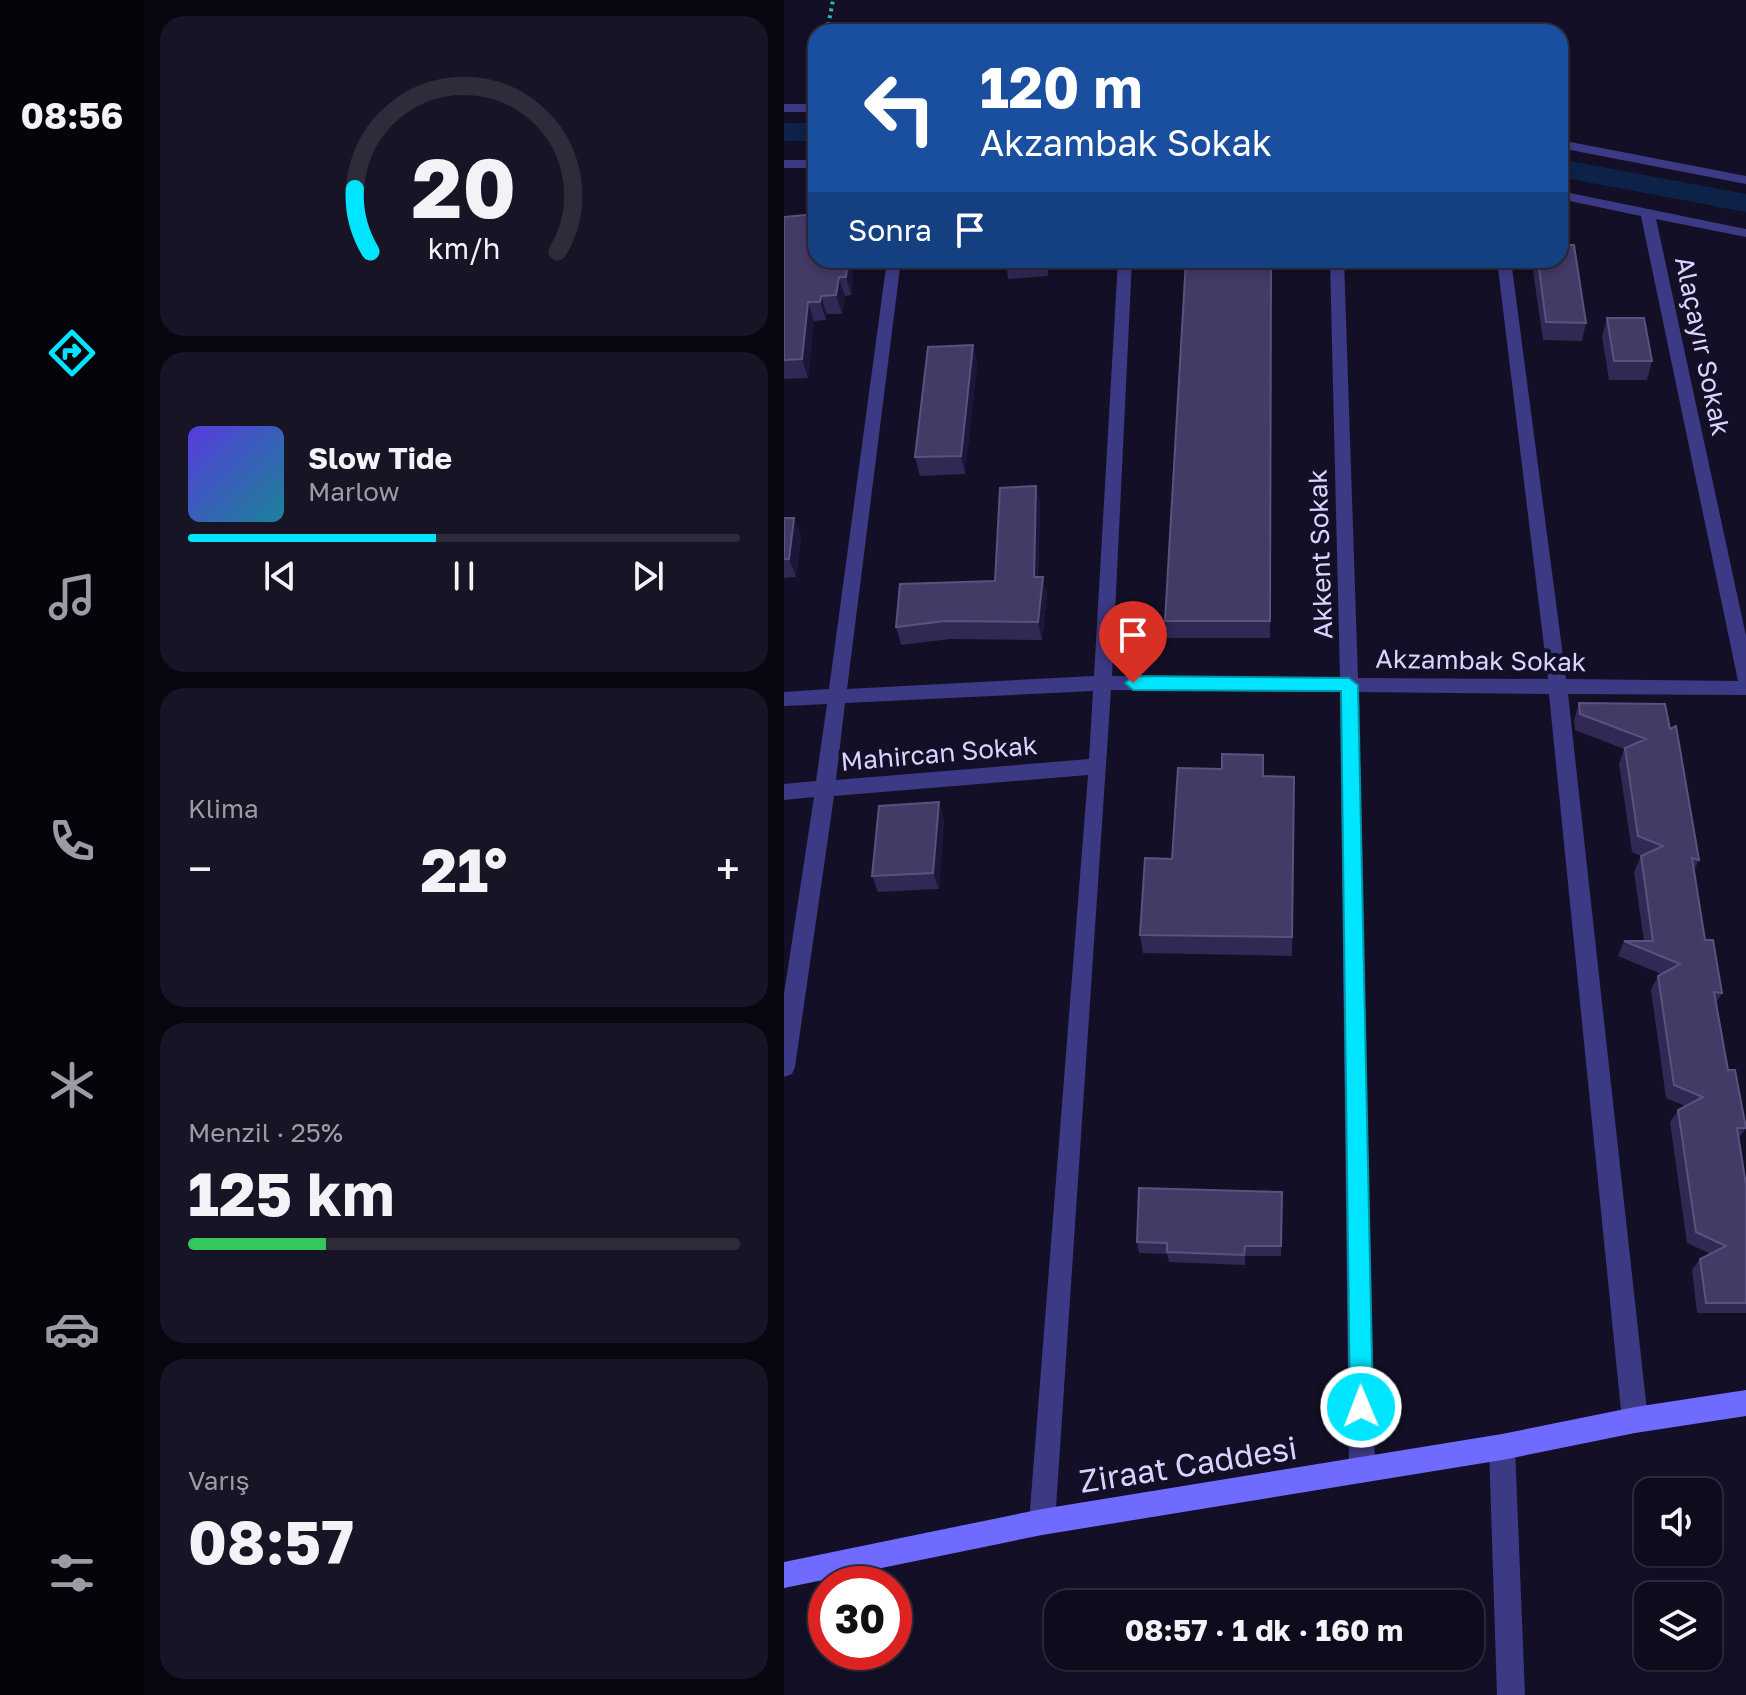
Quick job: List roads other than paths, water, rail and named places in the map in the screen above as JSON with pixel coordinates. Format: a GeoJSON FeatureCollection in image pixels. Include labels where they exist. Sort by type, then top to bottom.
{"type":"FeatureCollection","features":[{"type":"Feature","properties":{"kind":"street"},"geometry":{"type":"LineString","coordinates":[[784,108],[808,108]]}},
{"type":"Feature","properties":{"kind":"street"},"geometry":{"type":"LineString","coordinates":[[1568,146],[1746,180]]}},
{"type":"Feature","properties":{"kind":"street"},"geometry":{"type":"LineString","coordinates":[[784,164],[808,164]]}},
{"type":"Feature","properties":{"kind":"street"},"geometry":{"type":"LineString","coordinates":[[1568,197],[1746,233]]}},
{"type":"Feature","properties":{"kind":"street","name":"Alaçayır Sokak"},"geometry":{"type":"LineString","coordinates":[[1648,213],[1746,679]]}},
{"type":"Feature","properties":{"kind":"street"},"geometry":{"type":"LineString","coordinates":[[784,1067],[825,788],[893,268]]}},
{"type":"Feature","properties":{"kind":"street"},"geometry":{"type":"LineString","coordinates":[[1042,1522],[1098,766],[1125,268]]}},
{"type":"Feature","properties":{"kind":"street","name":"Akkent Sokak"},"geometry":{"type":"LineString","coordinates":[[1337,268],[1349,685],[1362,1470]]}},
{"type":"Feature","properties":{"kind":"street"},"geometry":{"type":"LineString","coordinates":[[1505,268],[1558,687],[1635,1420]]}},
{"type":"Feature","properties":{"kind":"street","name":"Akzambak Sokak"},"geometry":{"type":"LineString","coordinates":[[784,699],[1103,683],[1746,688]]}},
{"type":"Feature","properties":{"kind":"street","name":"Mahircan Sokak"},"geometry":{"type":"LineString","coordinates":[[784,792],[1098,766]]}},
{"type":"Feature","properties":{"kind":"street","name":"Ziraat Caddesi"},"geometry":{"type":"LineString","coordinates":[[784,1575],[1042,1522],[1502,1447],[1635,1420],[1746,1403]]}},
{"type":"Feature","properties":{"kind":"street"},"geometry":{"type":"LineString","coordinates":[[1502,1447],[1511,1695]]}},
{"type":"Feature","properties":{"kind":"waterway"},"geometry":{"type":"LineString","coordinates":[[784,132],[808,132]]}},
{"type":"Feature","properties":{"kind":"waterway"},"geometry":{"type":"LineString","coordinates":[[1568,170],[1746,203]]}}]}
